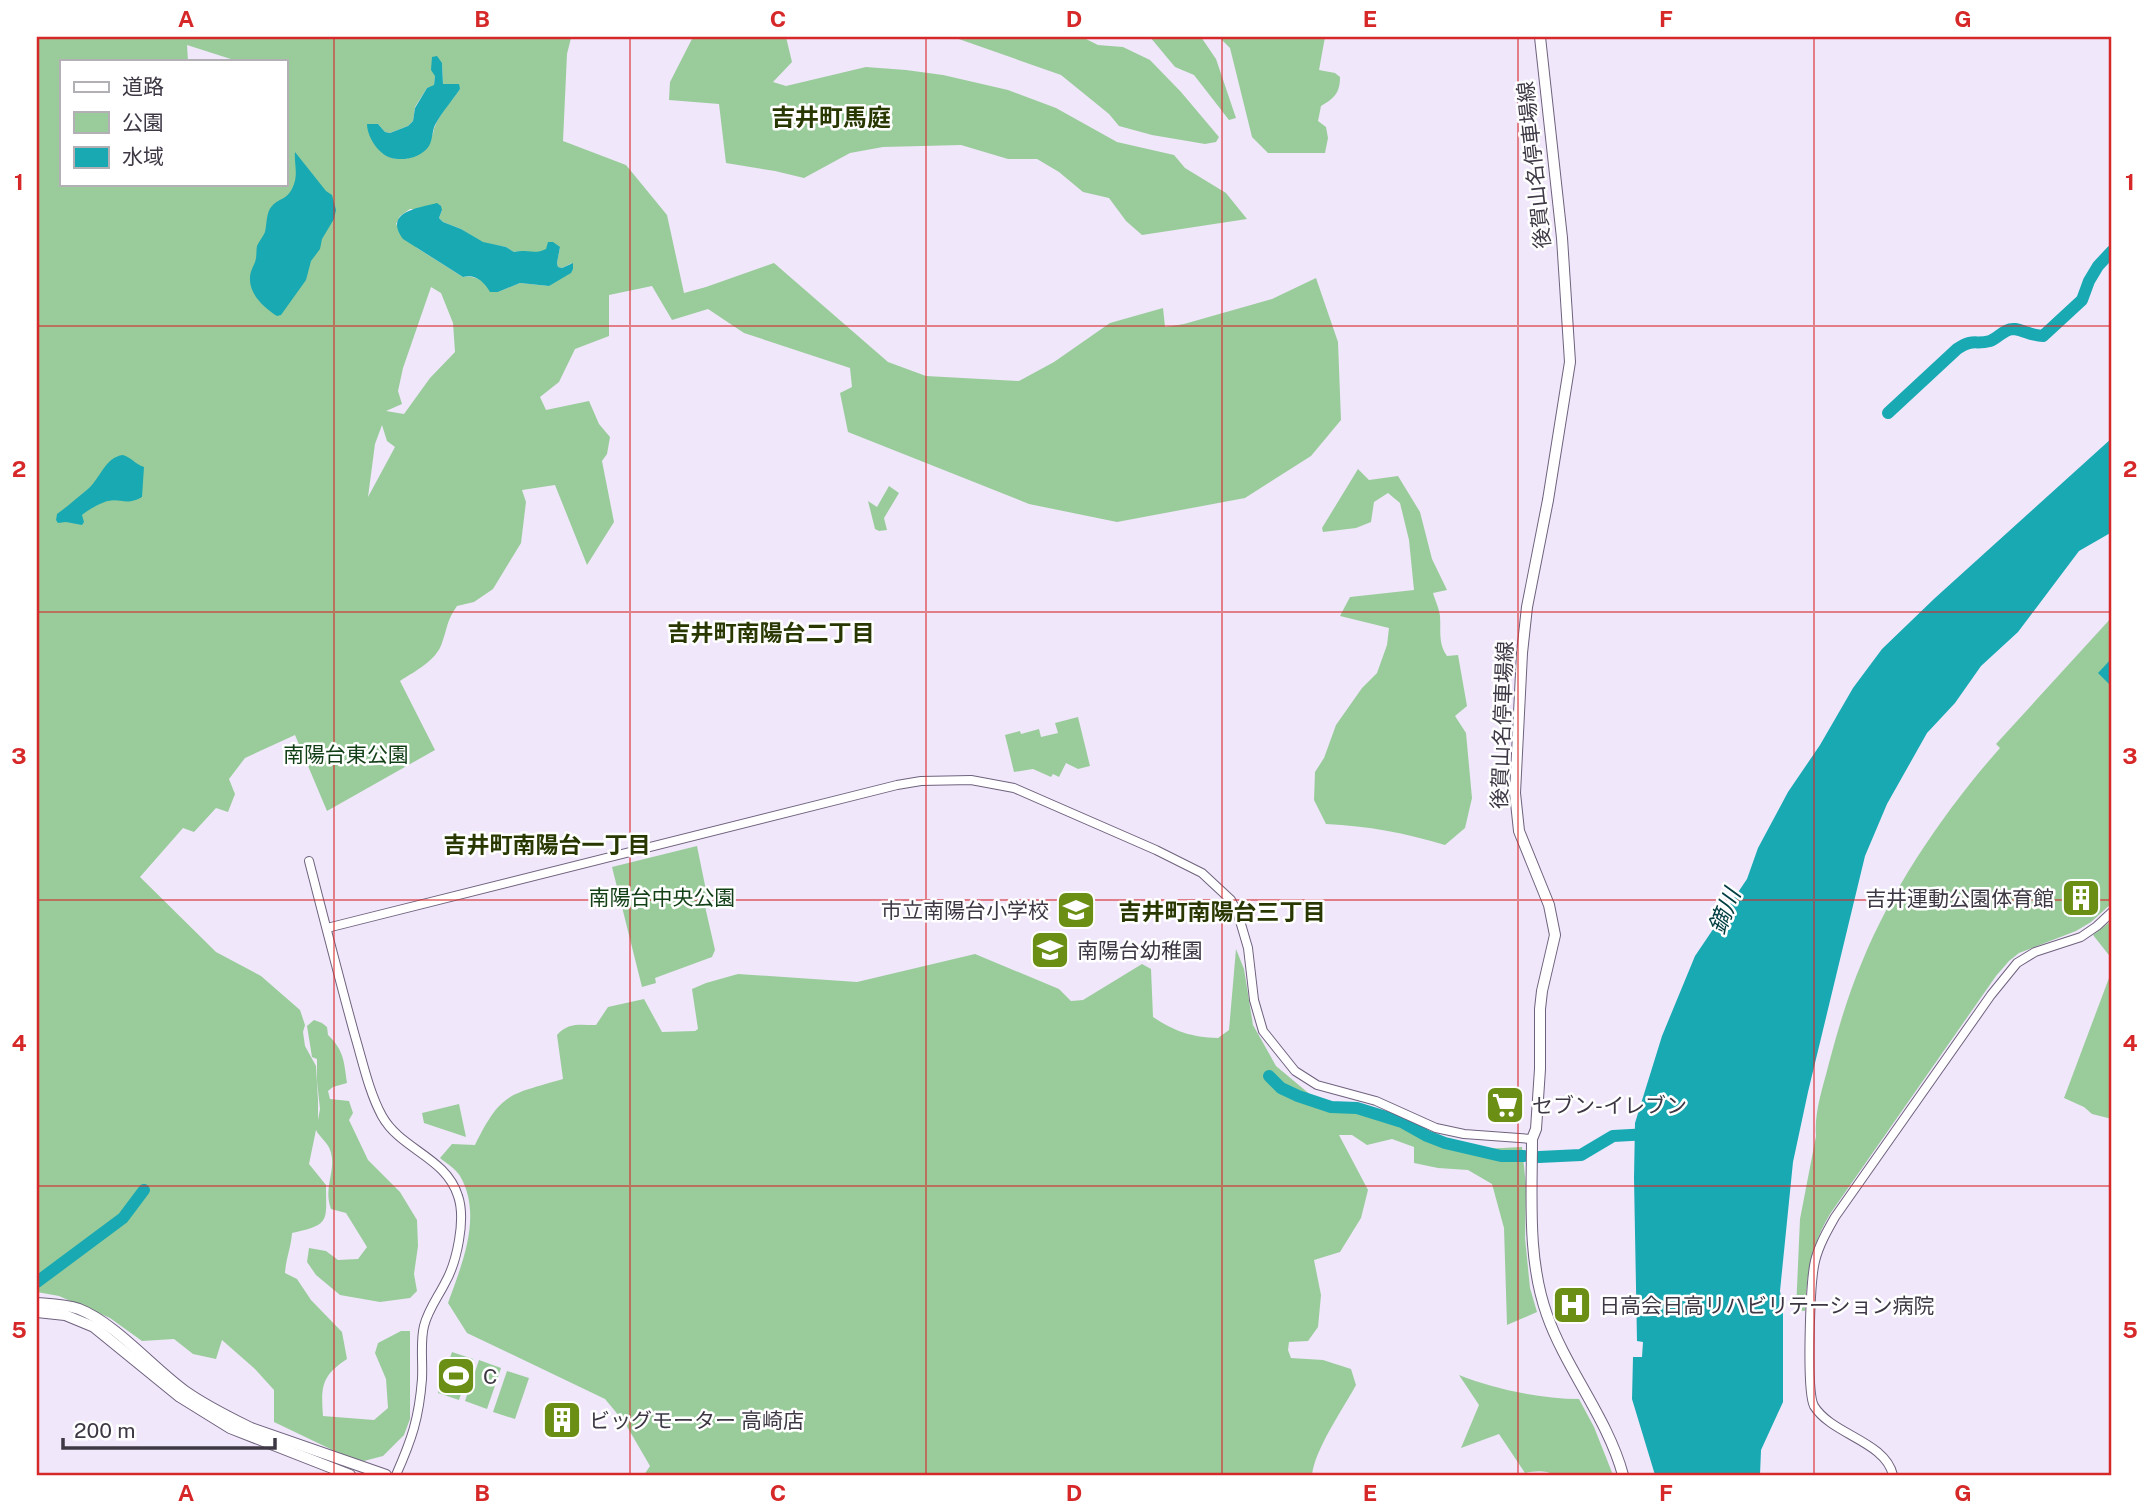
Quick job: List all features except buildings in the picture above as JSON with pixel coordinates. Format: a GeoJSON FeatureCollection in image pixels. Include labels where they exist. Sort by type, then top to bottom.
{"type":"FeatureCollection","features":[{"type":"Feature","properties":{"kind":"main road","name":"後賀山名停車場線"},"geometry":{"type":"LineString","coordinates":[[1540,37],[1562,238],[1570,362],[1548,500],[1527,607],[1515,793],[1520,831],[1549,905],[1555,935],[1541,1000],[1540,1069],[1532,1139],[1531,1219],[1535,1277],[1547,1317],[1611,1443],[1623,1475]]}},
{"type":"Feature","properties":{"kind":"main road"},"geometry":{"type":"LineString","coordinates":[[37,1303],[65,1305],[98,1320],[185,1391],[242,1424],[386,1475]]}},
{"type":"Feature","properties":{"kind":"main road"},"geometry":{"type":"LineString","coordinates":[[37,1312],[65,1314],[94,1327],[180,1397],[221,1422],[250,1437],[350,1475]]}},
{"type":"Feature","properties":{"kind":"street"},"geometry":{"type":"LineString","coordinates":[[327,928],[897,785],[921,781],[971,780],[1014,789],[1156,850],[1202,873],[1211,881],[1231,900],[1238,914],[1248,948],[1254,1000],[1263,1031],[1295,1071],[1317,1085],[1376,1101],[1436,1128],[1464,1134],[1532,1139]]}},
{"type":"Feature","properties":{"kind":"street"},"geometry":{"type":"LineString","coordinates":[[309,861],[372,1096],[384,1119],[398,1136],[440,1167],[452,1181],[463,1216],[447,1280],[429,1310],[423,1328],[418,1418],[396,1475]]}},
{"type":"Feature","properties":{"kind":"street"},"geometry":{"type":"LineString","coordinates":[[1894,1475],[1883,1456],[1827,1420],[1814,1405],[1809,1383],[1812,1291],[1815,1262],[1820,1246],[1826,1231],[1842,1207],[1991,995],[2017,963],[2035,952],[2081,937],[2112,912]]}},
{"type":"Feature","properties":{"kind":"green space","name":"南陽台東公園"},"geometry":{"type":"Polygon","coordinates":[[[37,37],[570,37],[563,141],[626,165],[667,215],[684,293],[774,263],[888,362],[926,376],[1019,381],[1054,362],[1110,323],[1163,308],[1165,327],[1184,324],[1272,299],[1316,278],[1338,342],[1341,420],[1311,456],[1245,498],[1117,522],[1029,504],[848,432],[840,393],[852,387],[850,368],[744,333],[708,309],[672,320],[652,286],[609,295],[609,336],[575,349],[559,382],[540,397],[546,410],[589,401],[599,424],[610,437],[607,454],[602,461],[614,522],[587,565],[555,485],[522,490],[526,502],[521,543],[493,589],[474,602],[457,606],[435,655],[400,681],[435,750],[327,811],[295,735],[245,758],[229,779],[235,794],[228,812],[216,808],[194,832],[183,828],[140,877],[216,952],[261,976],[300,1010],[305,1025],[305,1046],[316,1066],[318,1120],[320,1109],[317,1059],[312,1057],[307,1026],[314,1020],[322,1023],[340,1051],[347,1083],[328,1091],[330,1099],[349,1101],[353,1113],[349,1120],[368,1160],[400,1192],[417,1220],[418,1246],[414,1274],[417,1291],[410,1298],[380,1302],[340,1295],[316,1275],[307,1262],[309,1248],[326,1251],[338,1260],[358,1259],[367,1247],[346,1213],[331,1209],[328,1194],[331,1153],[316,1130],[309,1164],[326,1185],[326,1214],[320,1224],[292,1233],[285,1273],[297,1279],[311,1300],[342,1332],[347,1359],[332,1371],[324,1383],[323,1416],[374,1420],[388,1408],[386,1379],[375,1353],[378,1343],[401,1331],[410,1331],[410,1419],[404,1435],[383,1456],[364,1461],[345,1456],[274,1422],[274,1390],[222,1340],[216,1359],[193,1354],[174,1339],[142,1341],[110,1318],[59,1296],[37,1292],[37,37]],[[442,63],[435,76],[434,86],[427,88],[415,107],[413,121],[408,126],[390,133],[385,132],[378,124],[382,153],[404,159],[418,154],[428,143],[440,116],[460,89],[443,85],[442,63]],[[410,209],[400,216],[396,224],[417,248],[463,277],[477,278],[498,292],[520,283],[549,286],[572,263],[558,267],[560,247],[538,253],[514,252],[506,247],[483,243],[461,229],[443,222],[439,218],[442,210],[410,209]],[[431,287],[403,368],[398,391],[402,404],[386,411],[404,414],[430,378],[455,352],[453,323],[441,293],[431,287]],[[382,425],[375,444],[368,497],[395,447],[387,441],[382,425]]]}},
{"type":"Feature","properties":{"kind":"green space"},"geometry":{"type":"Polygon","coordinates":[[[693,37],[786,37],[792,62],[773,82],[786,86],[866,67],[943,75],[1008,90],[1056,108],[1117,142],[1174,155],[1185,168],[1226,193],[1247,219],[1142,235],[1126,221],[1109,198],[1083,192],[1059,172],[1037,159],[1008,159],[961,145],[883,147],[850,153],[804,178],[726,163],[719,104],[669,100],[670,82],[693,37]]]}},
{"type":"Feature","properties":{"kind":"green space"},"geometry":{"type":"Polygon","coordinates":[[[953,37],[1082,37],[1098,45],[1123,47],[1150,60],[1219,137],[1216,142],[1205,144],[1119,126],[1109,114],[1061,75],[953,37]]]}},
{"type":"Feature","properties":{"kind":"green space"},"geometry":{"type":"Polygon","coordinates":[[[1150,37],[1201,37],[1216,59],[1236,118],[1229,120],[1194,75],[1175,67],[1150,37]]]}},
{"type":"Feature","properties":{"kind":"green space"},"geometry":{"type":"Polygon","coordinates":[[[1219,37],[1325,37],[1319,70],[1335,73],[1340,77],[1338,91],[1321,106],[1318,121],[1326,127],[1328,138],[1325,153],[1268,153],[1252,137],[1230,48],[1219,37]]]}},
{"type":"Feature","properties":{"kind":"green space"},"geometry":{"type":"Polygon","coordinates":[[[1358,469],[1369,480],[1398,476],[1420,512],[1432,559],[1447,590],[1433,593],[1439,613],[1444,651],[1447,656],[1458,655],[1467,706],[1455,716],[1466,733],[1472,798],[1465,828],[1445,845],[1386,831],[1326,824],[1314,800],[1315,772],[1324,758],[1336,725],[1362,688],[1377,673],[1387,645],[1389,628],[1340,616],[1350,597],[1414,590],[1409,540],[1400,503],[1388,493],[1374,502],[1371,522],[1356,528],[1323,532],[1322,528],[1358,469]]]}},
{"type":"Feature","properties":{"kind":"green space"},"geometry":{"type":"Polygon","coordinates":[[[889,486],[899,493],[884,518],[887,530],[879,531],[875,529],[868,501],[877,507],[889,486]]]}},
{"type":"Feature","properties":{"kind":"green space"},"geometry":{"type":"Polygon","coordinates":[[[2112,617],[2112,903],[2091,922],[2076,931],[2019,953],[1996,976],[1830,1214],[1818,1238],[1811,1261],[1805,1311],[1796,1310],[1800,1219],[1816,1136],[1816,1118],[1848,999],[1875,933],[1922,849],[1960,796],[2000,748],[1996,744],[2112,617]]]}},
{"type":"Feature","properties":{"kind":"green space"},"geometry":{"type":"Polygon","coordinates":[[[1078,717],[1090,766],[1078,769],[1066,763],[1059,777],[1053,774],[1051,777],[1033,769],[1014,772],[1005,735],[1039,729],[1041,737],[1058,733],[1055,723],[1078,717]]]}},
{"type":"Feature","properties":{"kind":"green space","name":"南陽台中央公園"},"geometry":{"type":"Polygon","coordinates":[[[697,846],[708,900],[704,902],[715,950],[712,957],[655,978],[656,983],[642,987],[612,867],[697,846]]]}},
{"type":"Feature","properties":{"kind":"green space"},"geometry":{"type":"Polygon","coordinates":[[[2112,922],[2112,959],[2093,935],[2112,922]]]}},
{"type":"Feature","properties":{"kind":"green space"},"geometry":{"type":"Polygon","coordinates":[[[1236,949],[1244,969],[1253,1025],[1276,1066],[1312,1096],[1346,1105],[1380,1121],[1484,1149],[1522,1147],[1526,1186],[1525,1238],[1530,1288],[1537,1312],[1507,1325],[1504,1228],[1492,1184],[1468,1170],[1414,1163],[1414,1147],[1392,1139],[1367,1145],[1352,1135],[1339,1135],[1368,1190],[1361,1218],[1340,1252],[1314,1260],[1321,1295],[1318,1327],[1308,1341],[1289,1342],[1288,1350],[1291,1358],[1323,1360],[1351,1369],[1356,1385],[1318,1453],[1312,1475],[644,1475],[650,1466],[625,1423],[605,1399],[467,1333],[448,1303],[468,1240],[470,1207],[460,1176],[440,1158],[452,1144],[475,1145],[492,1115],[508,1098],[563,1079],[557,1035],[570,1026],[596,1025],[608,1007],[644,999],[662,1032],[695,1031],[698,1029],[692,989],[738,974],[857,982],[975,954],[1059,989],[1071,1001],[1083,1000],[1142,964],[1151,969],[1153,1017],[1184,1033],[1218,1038],[1229,1030],[1236,949]]]}},
{"type":"Feature","properties":{"kind":"green space"},"geometry":{"type":"Polygon","coordinates":[[[2112,970],[2112,1119],[2092,1114],[2084,1107],[2064,1098],[2112,970]]]}},
{"type":"Feature","properties":{"kind":"green space"},"geometry":{"type":"Polygon","coordinates":[[[459,1104],[466,1137],[424,1123],[422,1113],[459,1104]]]}},
{"type":"Feature","properties":{"kind":"green space","name":"C"},"geometry":{"type":"Polygon","coordinates":[[[452,1352],[473,1359],[459,1400],[438,1393],[452,1352]]]}},
{"type":"Feature","properties":{"kind":"green space"},"geometry":{"type":"Polygon","coordinates":[[[479,1360],[501,1368],[487,1409],[465,1401],[479,1360]]]}},
{"type":"Feature","properties":{"kind":"green space"},"geometry":{"type":"Polygon","coordinates":[[[507,1371],[529,1378],[515,1419],[493,1412],[507,1371]]]}},
{"type":"Feature","properties":{"kind":"green space"},"geometry":{"type":"Polygon","coordinates":[[[1459,1375],[1518,1392],[1579,1399],[1594,1427],[1613,1475],[1554,1475],[1540,1471],[1525,1473],[1499,1434],[1461,1448],[1479,1405],[1459,1375]]]}},
{"type":"Feature","properties":{"kind":"water"},"geometry":{"type":"Polygon","coordinates":[[[437,56],[442,63],[443,84],[459,84],[460,89],[435,125],[425,151],[406,159],[386,156],[373,142],[367,124],[378,124],[385,132],[390,133],[408,126],[413,121],[415,108],[427,88],[434,85],[432,57],[437,56]]]}},
{"type":"Feature","properties":{"kind":"water"},"geometry":{"type":"Polygon","coordinates":[[[295,152],[332,195],[336,210],[320,249],[311,261],[306,280],[281,315],[277,316],[262,305],[255,295],[250,276],[270,209],[287,196],[294,184],[295,152]]]}},
{"type":"Feature","properties":{"kind":"water"},"geometry":{"type":"Polygon","coordinates":[[[437,203],[441,206],[439,218],[443,222],[483,242],[506,247],[514,252],[534,252],[546,249],[548,242],[553,242],[560,247],[558,267],[573,263],[571,273],[549,286],[520,283],[498,292],[490,292],[479,280],[463,277],[403,239],[397,223],[400,217],[413,209],[437,203]]]}},
{"type":"Feature","properties":{"kind":"water"},"geometry":{"type":"Polygon","coordinates":[[[2112,438],[2112,532],[2079,551],[2018,632],[1981,666],[1955,703],[1927,733],[1887,804],[1865,856],[1793,1162],[1780,1291],[1783,1309],[1783,1402],[1761,1450],[1760,1475],[1655,1475],[1632,1399],[1633,1357],[1642,1357],[1643,1342],[1637,1341],[1635,1123],[1662,1036],[1695,956],[1747,879],[1758,848],[1788,792],[1820,745],[1853,688],[1882,649],[2112,438]]]}},
{"type":"Feature","properties":{"kind":"water"},"geometry":{"type":"Polygon","coordinates":[[[123,455],[144,467],[142,497],[132,501],[113,500],[98,505],[82,515],[82,525],[58,523],[57,514],[92,485],[107,464],[123,455]]]}},
{"type":"Feature","properties":{"kind":"water"},"geometry":{"type":"Polygon","coordinates":[[[2112,658],[2112,687],[2098,673],[2112,658]]]}},
{"type":"Feature","properties":{"kind":"waterway"},"geometry":{"type":"LineString","coordinates":[[1888,413],[1962,346],[1990,341],[2011,329],[2043,336],[2082,300],[2098,266],[2112,251]]}},
{"type":"Feature","properties":{"kind":"waterway"},"geometry":{"type":"LineString","coordinates":[[1269,1076],[1281,1088],[1298,1096],[1331,1107],[1357,1108],[1402,1122],[1445,1143],[1501,1156],[1524,1156]]}},
{"type":"Feature","properties":{"kind":"waterway"},"geometry":{"type":"LineString","coordinates":[[1539,1157],[1581,1155],[1613,1136],[1649,1134]]}},
{"type":"Feature","properties":{"kind":"waterway"},"geometry":{"type":"LineString","coordinates":[[37,1282],[123,1218],[144,1190]]}},
{"type":"Feature","properties":{"kind":"place","name":"吉井運動公園体育館"},"geometry":{"type":"Point","coordinates":[2081,898]}},
{"type":"Feature","properties":{"kind":"place","name":"市立南陽台小学校"},"geometry":{"type":"Point","coordinates":[1076,910]}},
{"type":"Feature","properties":{"kind":"place","name":"南陽台幼稚園"},"geometry":{"type":"Point","coordinates":[1050,950]}},
{"type":"Feature","properties":{"kind":"place","name":"セブン-イレブン"},"geometry":{"type":"Point","coordinates":[1505,1105]}},
{"type":"Feature","properties":{"kind":"place","name":"日高会日高リハビリテーション病院"},"geometry":{"type":"Point","coordinates":[1572,1305]}},
{"type":"Feature","properties":{"kind":"place","name":"C"},"geometry":{"type":"Point","coordinates":[456,1376]}},
{"type":"Feature","properties":{"kind":"place","name":"ビッグモーター 高崎店"},"geometry":{"type":"Point","coordinates":[562,1420]}},
{"type":"Feature","properties":{"kind":"district","name":"吉井町馬庭"},"geometry":{"type":"Point","coordinates":[831,117]}},
{"type":"Feature","properties":{"kind":"district","name":"吉井町南陽台二丁目"},"geometry":{"type":"Point","coordinates":[771,632]}},
{"type":"Feature","properties":{"kind":"district","name":"吉井町南陽台一丁目"},"geometry":{"type":"Point","coordinates":[547,844]}},
{"type":"Feature","properties":{"kind":"district","name":"吉井町南陽台三丁目"},"geometry":{"type":"Point","coordinates":[1222,911]}},
{"type":"Feature","properties":{"kind":"water label","name":"鏑川"},"geometry":{"type":"Point","coordinates":[1724,911]}}]}
